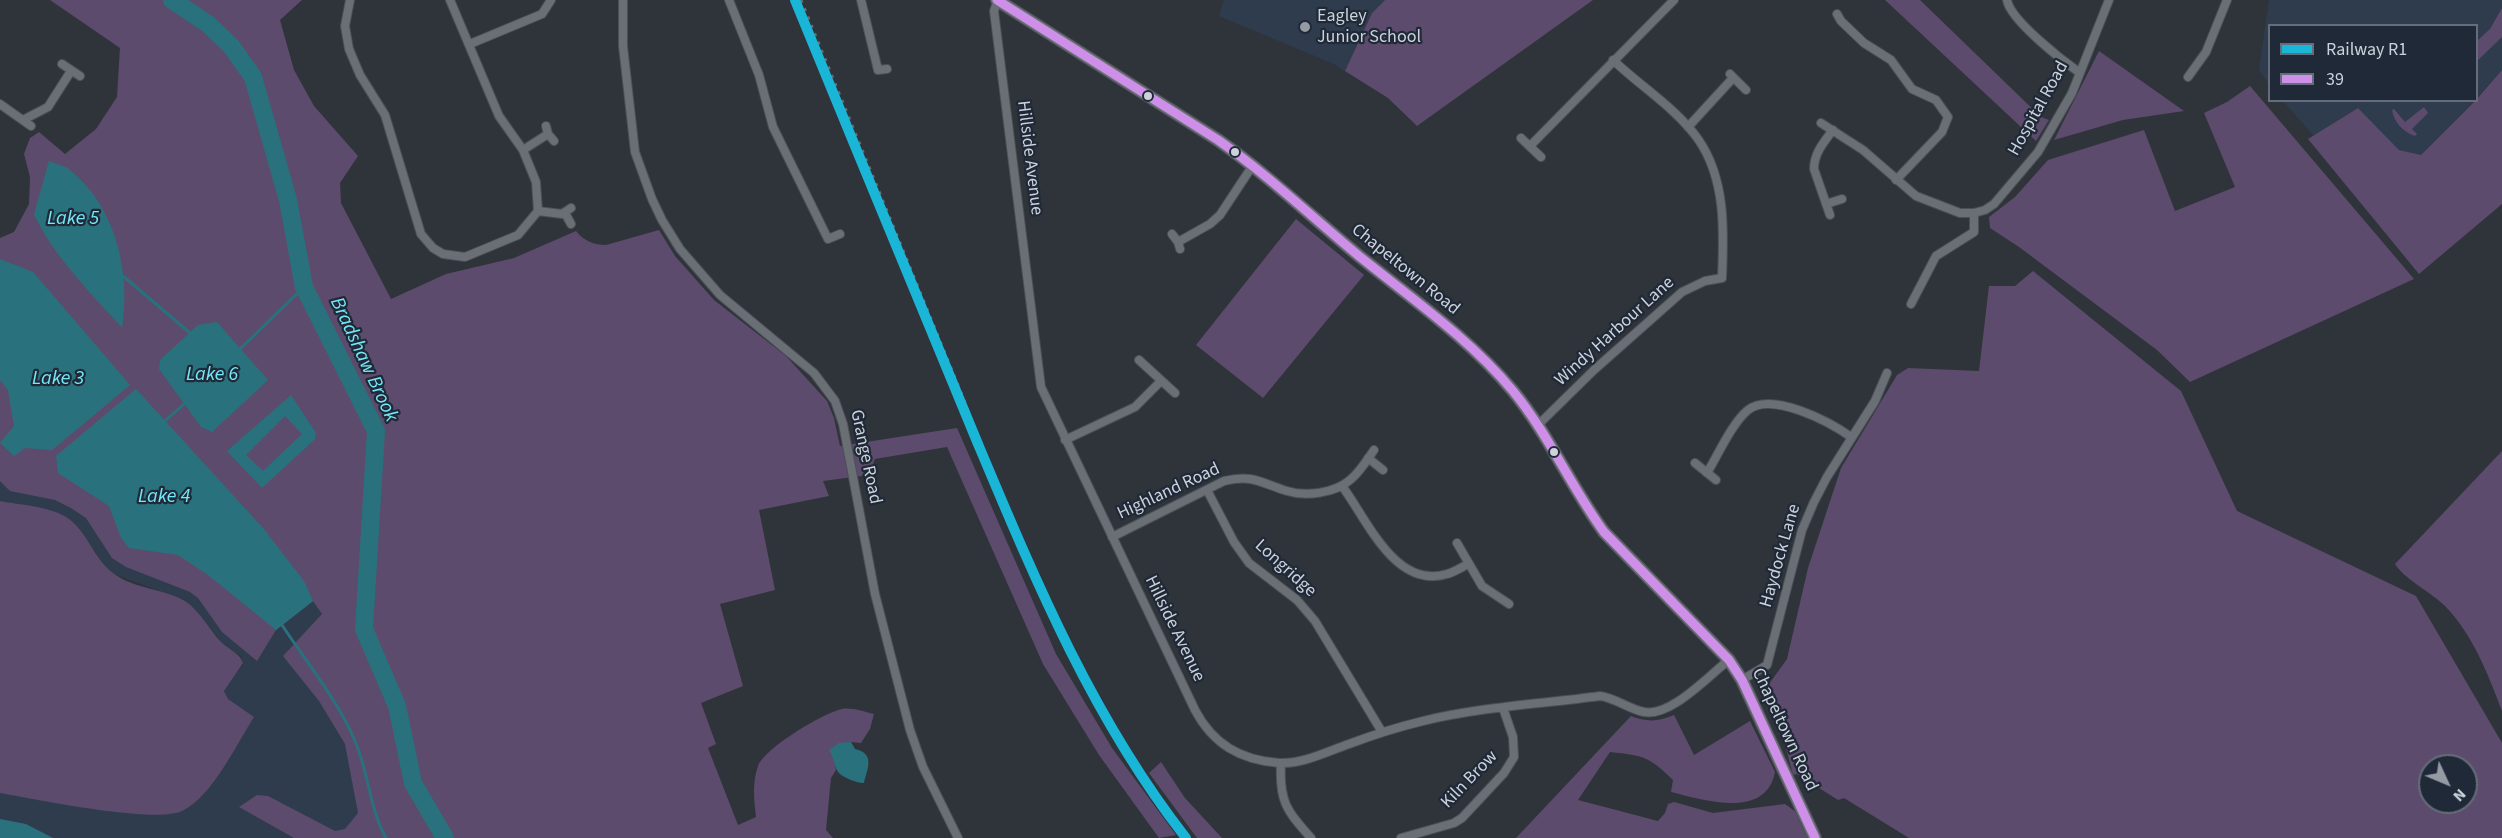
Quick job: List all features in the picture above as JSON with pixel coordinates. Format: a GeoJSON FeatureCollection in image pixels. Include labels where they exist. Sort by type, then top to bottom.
{"type":"FeatureCollection","features":[{"type":"Feature","properties":{"kind":"main road","name":"Chapeltown Road"},"geometry":{"type":"LineString","coordinates":[[998,0],[1218,140],[1253,165],[1495,371],[1539,424],[1591,514],[1605,532],[1729,660],[1742,680],[1815,838]]}},
{"type":"Feature","properties":{"kind":"street"},"geometry":{"type":"LineString","coordinates":[[350,0],[345,26],[349,49],[360,75],[385,115],[421,234],[433,248],[443,254],[465,257],[509,240],[525,228],[538,211],[536,182],[523,150],[499,116],[450,0]]}},
{"type":"Feature","properties":{"kind":"street"},"geometry":{"type":"LineString","coordinates":[[470,44],[542,14],[551,0]]}},
{"type":"Feature","properties":{"kind":"street","name":"Grange Road"},"geometry":{"type":"LineString","coordinates":[[623,0],[623,46],[635,152],[662,220],[680,249],[720,295],[814,373],[835,401],[849,454],[875,594],[910,730],[923,767],[958,838]]}},
{"type":"Feature","properties":{"kind":"street"},"geometry":{"type":"LineString","coordinates":[[729,0],[759,75],[778,139],[797,171],[828,239],[840,234]]}},
{"type":"Feature","properties":{"kind":"street"},"geometry":{"type":"LineString","coordinates":[[861,0],[878,70],[887,69]]}},
{"type":"Feature","properties":{"kind":"street","name":"Hillside Avenue"},"geometry":{"type":"LineString","coordinates":[[998,0],[994,11],[1038,370],[1045,400],[1195,710],[1207,729],[1224,747],[1257,760],[1281,763],[1305,760],[1382,732],[1424,720],[1503,708],[1600,696],[1640,711],[1663,710],[1671,707],[1729,660]]}},
{"type":"Feature","properties":{"kind":"street"},"geometry":{"type":"LineString","coordinates":[[1530,146],[1674,0]]}},
{"type":"Feature","properties":{"kind":"street"},"geometry":{"type":"LineString","coordinates":[[2007,0],[2012,12],[2048,49],[2080,73]]}},
{"type":"Feature","properties":{"kind":"street","name":"Hospital Road"},"geometry":{"type":"LineString","coordinates":[[1974,213],[1994,204],[2029,166],[2072,93],[2109,0]]}},
{"type":"Feature","properties":{"kind":"street"},"geometry":{"type":"LineString","coordinates":[[2188,77],[2206,52],[2227,0]]}},
{"type":"Feature","properties":{"kind":"street"},"geometry":{"type":"LineString","coordinates":[[1837,14],[1844,29],[1871,49],[1891,60],[1912,89],[1936,100],[1948,117],[1942,132],[1896,180]]}},
{"type":"Feature","properties":{"kind":"street"},"geometry":{"type":"LineString","coordinates":[[1613,60],[1688,127],[1731,76],[1746,90]]}},
{"type":"Feature","properties":{"kind":"street"},"geometry":{"type":"LineString","coordinates":[[23,120],[48,107],[75,74],[62,64]]}},
{"type":"Feature","properties":{"kind":"street"},"geometry":{"type":"LineString","coordinates":[[0,104],[31,126]]}},
{"type":"Feature","properties":{"kind":"street"},"geometry":{"type":"LineString","coordinates":[[1821,123],[1863,150],[1916,196],[1955,211],[1974,213],[1974,232],[1935,256],[1911,304]]}},
{"type":"Feature","properties":{"kind":"street","name":"Windy Harbour Lane"},"geometry":{"type":"LineString","coordinates":[[1539,424],[1594,370],[1682,292],[1705,281],[1722,278],[1724,227],[1722,206],[1710,164],[1697,138],[1688,127]]}},
{"type":"Feature","properties":{"kind":"street"},"geometry":{"type":"LineString","coordinates":[[1830,215],[1814,169],[1814,161],[1816,154],[1833,130]]}},
{"type":"Feature","properties":{"kind":"street"},"geometry":{"type":"LineString","coordinates":[[523,150],[549,134]]}},
{"type":"Feature","properties":{"kind":"street"},"geometry":{"type":"LineString","coordinates":[[1521,138],[1541,157]]}},
{"type":"Feature","properties":{"kind":"street"},"geometry":{"type":"LineString","coordinates":[[1172,234],[1179,245],[1210,224],[1220,215],[1253,165]]}},
{"type":"Feature","properties":{"kind":"street"},"geometry":{"type":"LineString","coordinates":[[1826,204],[1842,199]]}},
{"type":"Feature","properties":{"kind":"street"},"geometry":{"type":"LineString","coordinates":[[538,211],[568,211],[571,224]]}},
{"type":"Feature","properties":{"kind":"street"},"geometry":{"type":"LineString","coordinates":[[1139,360],[1175,393]]}},
{"type":"Feature","properties":{"kind":"street","name":"Haydock Lane"},"geometry":{"type":"LineString","coordinates":[[1742,680],[1767,665],[1802,530],[1814,502],[1851,437],[1875,401],[1887,373]]}},
{"type":"Feature","properties":{"kind":"street"},"geometry":{"type":"LineString","coordinates":[[1065,440],[1135,407],[1161,381]]}},
{"type":"Feature","properties":{"kind":"street"},"geometry":{"type":"LineString","coordinates":[[1707,473],[1741,418],[1755,406],[1776,404],[1817,417],[1851,437]]}},
{"type":"Feature","properties":{"kind":"street"},"geometry":{"type":"LineString","coordinates":[[1374,450],[1351,479],[1342,486],[1392,558],[1407,570],[1418,574],[1441,575],[1468,564]]}},
{"type":"Feature","properties":{"kind":"street"},"geometry":{"type":"LineString","coordinates":[[1368,458],[1383,470]]}},
{"type":"Feature","properties":{"kind":"street"},"geometry":{"type":"LineString","coordinates":[[1695,463],[1716,480]]}},
{"type":"Feature","properties":{"kind":"street","name":"Highland Road"},"geometry":{"type":"LineString","coordinates":[[1112,537],[1224,481],[1249,478],[1299,493],[1319,493],[1342,486]]}},
{"type":"Feature","properties":{"kind":"street","name":"Longridge"},"geometry":{"type":"LineString","coordinates":[[1207,490],[1234,542],[1248,563],[1297,600],[1315,621],[1382,732]]}},
{"type":"Feature","properties":{"kind":"street"},"geometry":{"type":"LineString","coordinates":[[1456,543],[1482,586],[1509,604]]}},
{"type":"Feature","properties":{"kind":"street","name":"Kiln Brow"},"geometry":{"type":"LineString","coordinates":[[1401,838],[1462,818],[1510,766],[1515,747],[1503,708]]}},
{"type":"Feature","properties":{"kind":"street"},"geometry":{"type":"LineString","coordinates":[[1281,763],[1280,781],[1286,808],[1311,838]]}},
{"type":"Feature","properties":{"kind":"shaded area"},"geometry":{"type":"Polygon","coordinates":[[[50,0],[302,0],[280,20],[294,70],[314,106],[358,156],[340,183],[341,203],[391,299],[446,274],[514,258],[576,231],[590,242],[606,245],[659,230],[675,256],[714,300],[786,356],[827,401],[834,418],[840,446],[957,428],[1056,654],[1112,748],[1176,835],[1159,838],[1099,755],[1043,664],[947,447],[875,459],[869,475],[823,481],[829,496],[759,510],[775,590],[720,604],[743,686],[701,703],[716,744],[708,748],[738,825],[756,817],[754,792],[756,772],[771,750],[795,732],[833,712],[850,709],[874,714],[870,729],[861,743],[851,742],[833,755],[836,770],[831,778],[826,830],[833,838],[294,838],[239,807],[257,795],[268,796],[335,831],[345,829],[358,813],[345,744],[319,701],[283,656],[322,614],[313,601],[276,630],[257,661],[222,632],[198,598],[190,592],[126,567],[112,558],[86,518],[55,500],[10,491],[0,481],[0,238],[14,232],[29,204],[30,177],[24,154],[30,138],[39,132],[65,154],[96,129],[117,97],[120,48],[50,0]]]}},
{"type":"Feature","properties":{"kind":"shaded area","name":"Eagley Junior School"},"geometry":{"type":"Polygon","coordinates":[[[1224,0],[1385,0],[1372,13],[1345,71],[1334,64],[1219,16],[1224,0]]]}},
{"type":"Feature","properties":{"kind":"shaded area"},"geometry":{"type":"Polygon","coordinates":[[[1385,0],[1593,0],[1417,126],[1388,98],[1345,71],[1372,13],[1385,0]]]}},
{"type":"Feature","properties":{"kind":"shaded area"},"geometry":{"type":"Polygon","coordinates":[[[1885,0],[1920,0],[2041,117],[2049,120],[2036,141],[1885,0]]]}},
{"type":"Feature","properties":{"kind":"shaded area"},"geometry":{"type":"Polygon","coordinates":[[[2269,0],[2502,0],[2502,70],[2478,97],[2478,24],[2268,24],[2268,83],[2259,70],[2269,0]]]}},
{"type":"Feature","properties":{"kind":"shaded area"},"geometry":{"type":"Polygon","coordinates":[[[2502,8],[2502,37],[2478,60],[2478,40],[2490,29],[2502,8]]]}},
{"type":"Feature","properties":{"kind":"shaded area"},"geometry":{"type":"Polygon","coordinates":[[[2099,51],[2184,111],[2123,120],[2054,140],[2099,51]]]}},
{"type":"Feature","properties":{"kind":"shaded area"},"geometry":{"type":"Polygon","coordinates":[[[2502,70],[2502,204],[2419,274],[2308,139],[2358,108],[2399,150],[2421,155],[2474,102],[2478,102],[2478,98],[2502,70]]]}},
{"type":"Feature","properties":{"kind":"shaded area"},"geometry":{"type":"Polygon","coordinates":[[[2250,86],[2414,279],[2190,382],[2157,350],[1990,228],[1989,217],[2015,197],[2048,160],[2144,130],[2175,211],[2235,187],[2204,113],[2227,102],[2250,86]]]}},
{"type":"Feature","properties":{"kind":"shaded area"},"geometry":{"type":"Polygon","coordinates":[[[2284,102],[2473,102],[2421,155],[2399,150],[2358,108],[2314,136],[2284,102]]]}},
{"type":"Feature","properties":{"kind":"shaded area"},"geometry":{"type":"Polygon","coordinates":[[[2424,107],[2428,113],[2412,129],[2417,134],[2415,136],[2400,126],[2392,110],[2394,109],[2405,122],[2424,107]]]}},
{"type":"Feature","properties":{"kind":"shaded area"},"geometry":{"type":"Polygon","coordinates":[[[1296,219],[1364,275],[1263,398],[1196,345],[1296,219]]]}},
{"type":"Feature","properties":{"kind":"shaded area"},"geometry":{"type":"Polygon","coordinates":[[[0,247],[241,293],[381,838],[0,838],[0,787],[228,699],[224,690],[243,664],[241,656],[223,644],[194,608],[184,600],[114,574],[104,565],[79,528],[65,517],[49,510],[0,501],[0,247]]]}},
{"type":"Feature","properties":{"kind":"shaded area"},"geometry":{"type":"Polygon","coordinates":[[[2033,271],[2181,391],[2237,511],[2416,596],[2502,743],[2502,838],[1909,838],[1844,798],[1838,800],[1797,774],[1793,775],[1769,684],[1787,659],[1808,568],[1841,468],[1897,375],[1908,368],[1979,371],[1989,286],[2015,286],[2033,271]]]}},
{"type":"Feature","properties":{"kind":"shaded area"},"geometry":{"type":"Polygon","coordinates":[[[2502,451],[2502,711],[2485,669],[2464,629],[2445,606],[2399,570],[2395,564],[2502,451]]]}},
{"type":"Feature","properties":{"kind":"shaded area"},"geometry":{"type":"Polygon","coordinates":[[[0,501],[43,508],[66,517],[80,530],[100,560],[113,573],[130,582],[185,601],[200,615],[221,642],[241,659],[243,663],[224,691],[228,699],[254,717],[213,782],[193,804],[182,811],[147,815],[121,813],[0,793],[0,501]]]}},
{"type":"Feature","properties":{"kind":"shaded area"},"geometry":{"type":"Polygon","coordinates":[[[1674,715],[1694,755],[1750,721],[1775,772],[1769,787],[1759,796],[1747,802],[1716,802],[1699,799],[1671,792],[1673,780],[1645,758],[1610,752],[1578,800],[1658,821],[1665,813],[1668,804],[1674,802],[1713,813],[1785,804],[1796,812],[1808,838],[1516,838],[1631,716],[1652,720],[1674,715]]]}},
{"type":"Feature","properties":{"kind":"shaded area"},"geometry":{"type":"Polygon","coordinates":[[[1161,762],[1185,798],[1222,838],[1197,838],[1149,773],[1161,762]]]}},
{"type":"Feature","properties":{"kind":"water","name":"Lake 5"},"geometry":{"type":"Polygon","coordinates":[[[49,161],[68,169],[86,185],[109,222],[122,264],[124,307],[122,328],[62,260],[34,214],[49,161]]]}},
{"type":"Feature","properties":{"kind":"water","name":"Lake 3"},"geometry":{"type":"Polygon","coordinates":[[[0,259],[33,272],[130,385],[52,450],[25,448],[14,456],[0,443],[14,426],[8,390],[0,380],[0,259]]]}},
{"type":"Feature","properties":{"kind":"water","name":"Lake 6"},"geometry":{"type":"Polygon","coordinates":[[[217,322],[268,380],[212,432],[201,427],[159,369],[160,360],[198,325],[217,322]]]}},
{"type":"Feature","properties":{"kind":"water","name":"Lake 4"},"geometry":{"type":"Polygon","coordinates":[[[136,389],[263,528],[304,581],[313,601],[276,630],[208,575],[178,555],[129,548],[121,538],[109,506],[58,473],[56,456],[136,389]]]}},
{"type":"Feature","properties":{"kind":"water"},"geometry":{"type":"Polygon","coordinates":[[[291,395],[316,433],[315,439],[262,488],[227,451],[291,395]],[[285,416],[246,455],[263,471],[302,434],[285,416]]]}},
{"type":"Feature","properties":{"kind":"water"},"geometry":{"type":"Polygon","coordinates":[[[851,742],[855,749],[862,751],[868,758],[864,783],[850,780],[840,774],[829,750],[839,743],[851,742]]]}},
{"type":"Feature","properties":{"kind":"water"},"geometry":{"type":"Polygon","coordinates":[[[0,819],[26,824],[53,838],[0,838],[0,819]]]}},
{"type":"Feature","properties":{"kind":"waterway","name":"Bradshaw Brook"},"geometry":{"type":"LineString","coordinates":[[172,0],[208,24],[231,46],[253,77],[288,200],[304,287],[376,431],[364,629],[397,706],[413,783],[445,838]]}},
{"type":"Feature","properties":{"kind":"waterway"},"geometry":{"type":"LineString","coordinates":[[123,276],[190,333]]}},
{"type":"Feature","properties":{"kind":"waterway"},"geometry":{"type":"LineString","coordinates":[[240,349],[304,287]]}},
{"type":"Feature","properties":{"kind":"waterway"},"geometry":{"type":"LineString","coordinates":[[165,421],[184,404]]}},
{"type":"Feature","properties":{"kind":"waterway"},"geometry":{"type":"LineString","coordinates":[[282,625],[333,699],[350,730],[361,758],[376,816],[386,838]]}},
{"type":"Feature","properties":{"kind":"railway"},"geometry":{"type":"LineString","coordinates":[[801,0],[962,395],[1006,511]]}},
{"type":"Feature","properties":{"kind":"rail line","name":"R1"},"geometry":{"type":"LineString","coordinates":[[795,0],[978,444],[1045,598],[1122,746],[1186,838]]}},
{"type":"Feature","properties":{"kind":"transit line","name":"39"},"geometry":{"type":"LineString","coordinates":[[997,0],[1236,153],[1439,320],[1496,372],[1538,425],[1604,532],[1729,660],[1742,680],[1815,838]]}},
{"type":"Feature","properties":{"kind":"place","name":"Eagley Junior School"},"geometry":{"type":"Point","coordinates":[1305,27]}}]}
